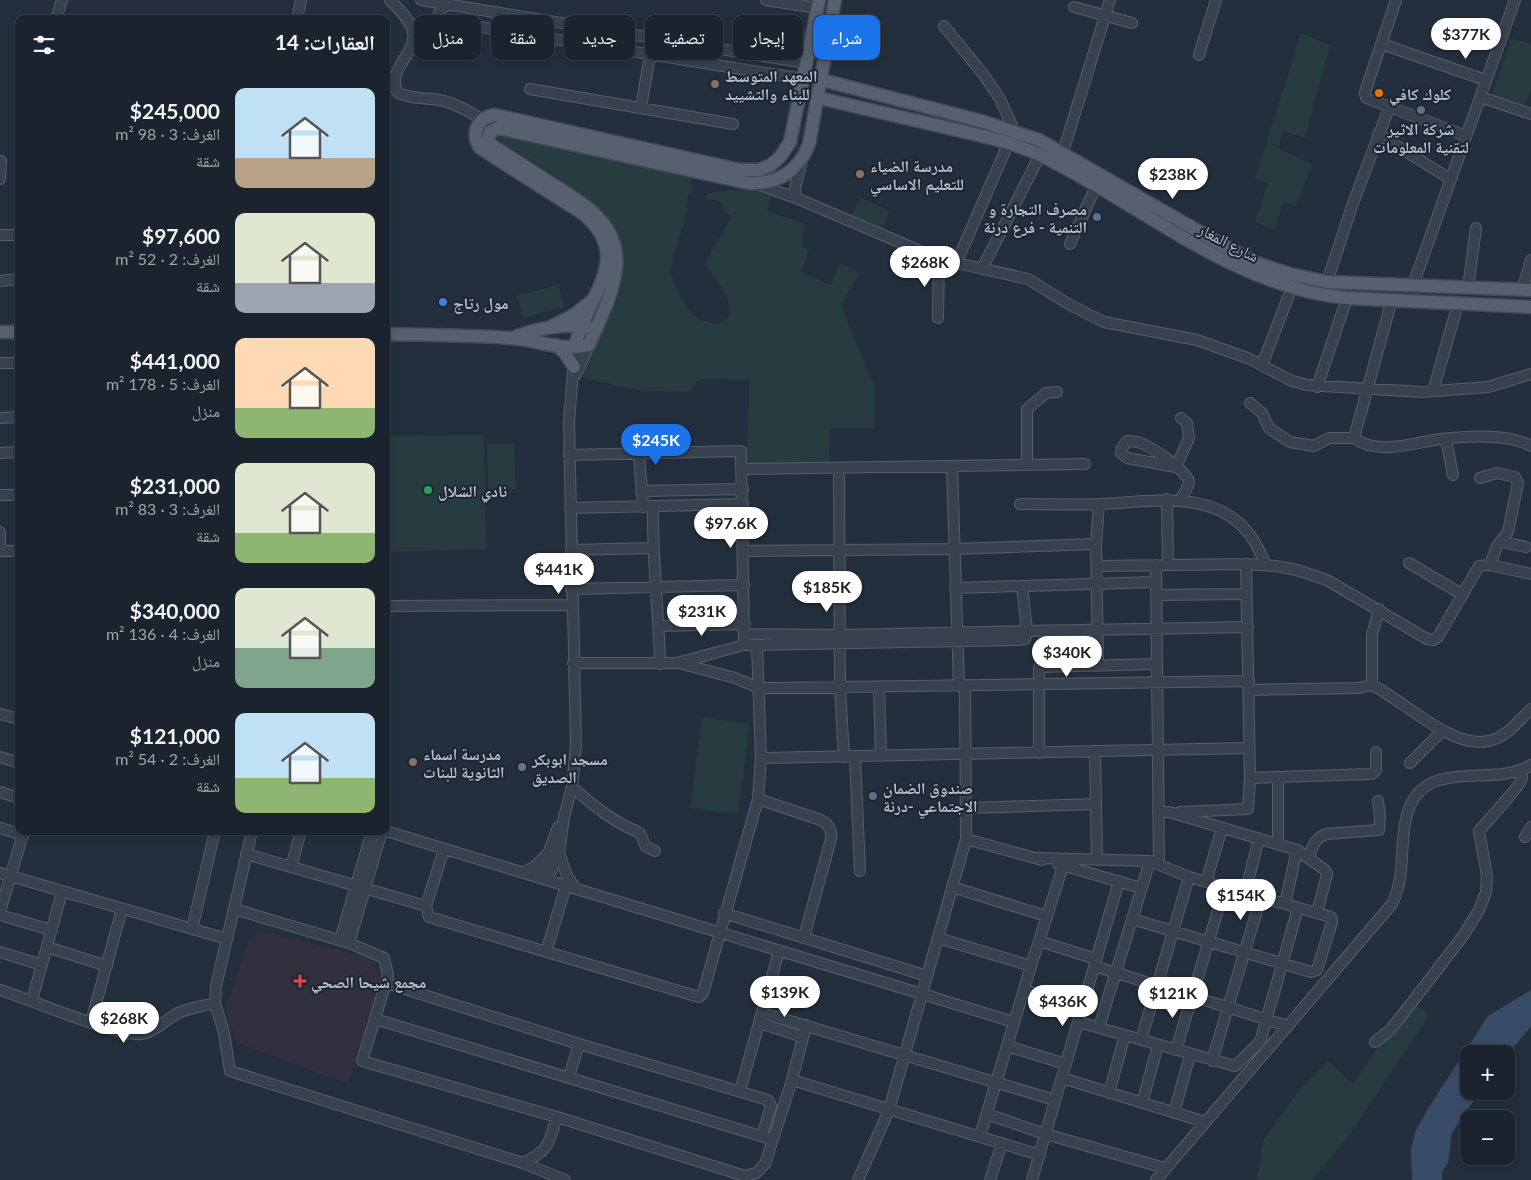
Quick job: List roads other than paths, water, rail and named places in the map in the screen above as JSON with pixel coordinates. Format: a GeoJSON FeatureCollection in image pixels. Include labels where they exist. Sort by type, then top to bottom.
{"type":"FeatureCollection","features":[{"type":"Feature","properties":{"kind":"main road"},"geometry":{"type":"LineString","coordinates":[[390,334],[512,338],[530,343],[589,345],[613,285],[616,268],[615,251],[607,228],[587,206],[491,145],[488,137],[490,132],[498,128],[755,184],[770,182],[794,168],[803,157],[809,144],[819,98],[835,0]]}},
{"type":"Feature","properties":{"kind":"main road"},"geometry":{"type":"LineString","coordinates":[[575,346],[582,326],[604,282],[607,259],[598,229],[582,212],[480,148],[475,135],[477,127],[483,120],[491,116],[500,116],[740,170],[752,171],[771,165],[787,148],[792,137],[818,4]]}},
{"type":"Feature","properties":{"kind":"main road","name":"شارع المغار"},"geometry":{"type":"LineString","coordinates":[[822,80],[1014,130],[1062,152],[1223,252],[1259,264],[1326,282],[1527,290]]}},
{"type":"Feature","properties":{"kind":"main road","name":"شارع المغار"},"geometry":{"type":"LineString","coordinates":[[819,98],[978,135],[1040,155],[1292,287],[1328,296],[1347,298],[1531,307]]}},
{"type":"Feature","properties":{"kind":"main road"},"geometry":{"type":"LineString","coordinates":[[978,135],[981,121]]}},
{"type":"Feature","properties":{"kind":"main road"},"geometry":{"type":"LineString","coordinates":[[546,329],[574,314],[596,298]]}},
{"type":"Feature","properties":{"kind":"main road"},"geometry":{"type":"LineString","coordinates":[[512,338],[528,331],[546,329],[582,326],[595,330]]}},
{"type":"Feature","properties":{"kind":"main road"},"geometry":{"type":"LineString","coordinates":[[0,332],[15,332]]}},
{"type":"Feature","properties":{"kind":"main road"},"geometry":{"type":"LineString","coordinates":[[556,345],[565,353],[574,372]]}},
{"type":"Feature","properties":{"kind":"street"},"geometry":{"type":"LineString","coordinates":[[57,15],[62,0]]}},
{"type":"Feature","properties":{"kind":"street"},"geometry":{"type":"LineString","coordinates":[[297,15],[301,0]]}},
{"type":"Feature","properties":{"kind":"street"},"geometry":{"type":"LineString","coordinates":[[390,0],[414,32],[411,50],[401,63],[396,77],[395,88],[398,93],[421,100],[432,99],[455,105],[483,120]]}},
{"type":"Feature","properties":{"kind":"street"},"geometry":{"type":"LineString","coordinates":[[421,0],[806,63]]}},
{"type":"Feature","properties":{"kind":"street"},"geometry":{"type":"LineString","coordinates":[[766,0],[818,4]]}},
{"type":"Feature","properties":{"kind":"street"},"geometry":{"type":"LineString","coordinates":[[1062,152],[1110,0]]}},
{"type":"Feature","properties":{"kind":"street"},"geometry":{"type":"LineString","coordinates":[[1199,55],[1216,0]]}},
{"type":"Feature","properties":{"kind":"street"},"geometry":{"type":"LineString","coordinates":[[1396,0],[1365,92],[1366,98],[1466,136]]}},
{"type":"Feature","properties":{"kind":"street"},"geometry":{"type":"LineString","coordinates":[[1411,300],[1450,179],[1515,0]]}},
{"type":"Feature","properties":{"kind":"street"},"geometry":{"type":"LineString","coordinates":[[432,2],[441,19],[445,22],[645,54]]}},
{"type":"Feature","properties":{"kind":"street"},"geometry":{"type":"LineString","coordinates":[[438,13],[443,7],[450,5]]}},
{"type":"Feature","properties":{"kind":"street"},"geometry":{"type":"LineString","coordinates":[[1074,7],[1132,23]]}},
{"type":"Feature","properties":{"kind":"street"},"geometry":{"type":"LineString","coordinates":[[944,26],[978,67],[1000,99],[1014,130]]}},
{"type":"Feature","properties":{"kind":"street"},"geometry":{"type":"LineString","coordinates":[[1382,44],[1485,80]]}},
{"type":"Feature","properties":{"kind":"street"},"geometry":{"type":"LineString","coordinates":[[642,108],[649,60]]}},
{"type":"Feature","properties":{"kind":"street"},"geometry":{"type":"LineString","coordinates":[[681,60],[803,80]]}},
{"type":"Feature","properties":{"kind":"street"},"geometry":{"type":"LineString","coordinates":[[530,89],[733,124]]}},
{"type":"Feature","properties":{"kind":"street"},"geometry":{"type":"LineString","coordinates":[[1480,97],[1531,114]]}},
{"type":"Feature","properties":{"kind":"street"},"geometry":{"type":"LineString","coordinates":[[1326,282],[1389,108]]}},
{"type":"Feature","properties":{"kind":"street"},"geometry":{"type":"LineString","coordinates":[[1378,134],[1450,179]]}},
{"type":"Feature","properties":{"kind":"street"},"geometry":{"type":"LineString","coordinates":[[956,264],[1008,144]]}},
{"type":"Feature","properties":{"kind":"street"},"geometry":{"type":"LineString","coordinates":[[982,269],[1040,155]]}},
{"type":"Feature","properties":{"kind":"street"},"geometry":{"type":"LineString","coordinates":[[796,198],[795,188],[803,157]]}},
{"type":"Feature","properties":{"kind":"street"},"geometry":{"type":"LineString","coordinates":[[0,179],[1,161]]}},
{"type":"Feature","properties":{"kind":"street"},"geometry":{"type":"LineString","coordinates":[[755,184],[796,198],[939,259],[1028,279],[1070,305],[1104,322],[1197,340],[1262,365],[1292,381],[1317,387],[1369,388],[1402,392],[1488,387],[1531,374]]}},
{"type":"Feature","properties":{"kind":"street"},"geometry":{"type":"LineString","coordinates":[[1070,244],[1096,186]]}},
{"type":"Feature","properties":{"kind":"street"},"geometry":{"type":"LineString","coordinates":[[1468,288],[1476,228]]}},
{"type":"Feature","properties":{"kind":"street"},"geometry":{"type":"LineString","coordinates":[[0,235],[15,235]]}},
{"type":"Feature","properties":{"kind":"street"},"geometry":{"type":"LineString","coordinates":[[938,318],[939,259]]}},
{"type":"Feature","properties":{"kind":"street"},"geometry":{"type":"LineString","coordinates":[[1527,290],[1531,260]]}},
{"type":"Feature","properties":{"kind":"street"},"geometry":{"type":"LineString","coordinates":[[0,280],[15,279]]}},
{"type":"Feature","properties":{"kind":"street"},"geometry":{"type":"LineString","coordinates":[[1262,365],[1292,287]]}},
{"type":"Feature","properties":{"kind":"street"},"geometry":{"type":"LineString","coordinates":[[1317,387],[1347,298]]}},
{"type":"Feature","properties":{"kind":"street"},"geometry":{"type":"LineString","coordinates":[[1354,438],[1392,299]]}},
{"type":"Feature","properties":{"kind":"street"},"geometry":{"type":"LineString","coordinates":[[1433,391],[1458,304]]}},
{"type":"Feature","properties":{"kind":"street"},"geometry":{"type":"LineString","coordinates":[[574,372],[589,345]]}},
{"type":"Feature","properties":{"kind":"street"},"geometry":{"type":"LineString","coordinates":[[543,879],[554,850],[572,788],[576,746],[571,605],[569,455],[569,422],[575,346]]}},
{"type":"Feature","properties":{"kind":"street"},"geometry":{"type":"LineString","coordinates":[[0,363],[15,363]]}},
{"type":"Feature","properties":{"kind":"street"},"geometry":{"type":"LineString","coordinates":[[1027,464],[1027,408],[1046,393],[1057,392]]}},
{"type":"Feature","properties":{"kind":"street"},"geometry":{"type":"LineString","coordinates":[[1250,403],[1262,413],[1269,428],[1290,442],[1314,446],[1329,438],[1354,438],[1380,447],[1446,439],[1488,438],[1521,441],[1531,446]]}},
{"type":"Feature","properties":{"kind":"street"},"geometry":{"type":"LineString","coordinates":[[0,418],[15,418]]}},
{"type":"Feature","properties":{"kind":"street"},"geometry":{"type":"LineString","coordinates":[[1176,467],[1190,434],[1187,423],[1181,418]]}},
{"type":"Feature","properties":{"kind":"street"},"geometry":{"type":"LineString","coordinates":[[1446,439],[1453,475]]}},
{"type":"Feature","properties":{"kind":"street"},"geometry":{"type":"LineString","coordinates":[[1176,467],[1127,458],[1121,453],[1122,448],[1127,441],[1141,443],[1176,467],[1189,482],[1180,500]]}},
{"type":"Feature","properties":{"kind":"street"},"geometry":{"type":"LineString","coordinates":[[569,455],[741,451],[744,645]]}},
{"type":"Feature","properties":{"kind":"street"},"geometry":{"type":"LineString","coordinates":[[0,453],[15,452]]}},
{"type":"Feature","properties":{"kind":"street"},"geometry":{"type":"LineString","coordinates":[[639,454],[641,491],[648,506],[659,626],[660,664]]}},
{"type":"Feature","properties":{"kind":"street"},"geometry":{"type":"LineString","coordinates":[[742,469],[1085,464]]}},
{"type":"Feature","properties":{"kind":"street"},"geometry":{"type":"LineString","coordinates":[[858,1180],[872,1144],[889,1110],[966,838],[965,754],[962,686],[957,636],[952,466]]}},
{"type":"Feature","properties":{"kind":"street"},"geometry":{"type":"LineString","coordinates":[[838,468],[840,688],[844,757]]}},
{"type":"Feature","properties":{"kind":"street"},"geometry":{"type":"LineString","coordinates":[[1480,478],[1501,473],[1517,480],[1508,532],[1495,550],[1490,565]]}},
{"type":"Feature","properties":{"kind":"street"},"geometry":{"type":"LineString","coordinates":[[641,491],[743,489]]}},
{"type":"Feature","properties":{"kind":"street"},"geometry":{"type":"LineString","coordinates":[[0,495],[15,495]]}},
{"type":"Feature","properties":{"kind":"street"},"geometry":{"type":"LineString","coordinates":[[1167,499],[1168,564]]}},
{"type":"Feature","properties":{"kind":"street"},"geometry":{"type":"LineString","coordinates":[[1020,504],[1099,504],[1167,499],[1199,503],[1222,512],[1238,524],[1254,540],[1266,565]]}},
{"type":"Feature","properties":{"kind":"street"},"geometry":{"type":"LineString","coordinates":[[570,508],[743,504]]}},
{"type":"Feature","properties":{"kind":"street"},"geometry":{"type":"LineString","coordinates":[[1098,665],[1098,566],[1096,544],[1099,504]]}},
{"type":"Feature","properties":{"kind":"street"},"geometry":{"type":"LineString","coordinates":[[0,532],[0,551],[15,551]]}},
{"type":"Feature","properties":{"kind":"street"},"geometry":{"type":"LineString","coordinates":[[1502,542],[1526,547]]}},
{"type":"Feature","properties":{"kind":"street"},"geometry":{"type":"LineString","coordinates":[[744,551],[954,549],[1096,544]]}},
{"type":"Feature","properties":{"kind":"street"},"geometry":{"type":"LineString","coordinates":[[571,550],[652,548]]}},
{"type":"Feature","properties":{"kind":"street"},"geometry":{"type":"LineString","coordinates":[[1409,563],[1463,595]]}},
{"type":"Feature","properties":{"kind":"street"},"geometry":{"type":"LineString","coordinates":[[1099,1027],[1142,888],[1155,862],[1164,812],[1158,750],[1156,564]]}},
{"type":"Feature","properties":{"kind":"street"},"geometry":{"type":"LineString","coordinates":[[1164,812],[1248,809],[1250,778],[1246,564]]}},
{"type":"Feature","properties":{"kind":"street"},"geometry":{"type":"LineString","coordinates":[[1098,566],[1246,564],[1298,570],[1327,580],[1427,639],[1433,640],[1438,637],[1479,566],[1490,565],[1531,574]]}},
{"type":"Feature","properties":{"kind":"street"},"geometry":{"type":"LineString","coordinates":[[956,588],[1156,582]]}},
{"type":"Feature","properties":{"kind":"street"},"geometry":{"type":"LineString","coordinates":[[571,589],[744,584]]}},
{"type":"Feature","properties":{"kind":"street"},"geometry":{"type":"LineString","coordinates":[[573,663],[677,663],[744,645],[840,639],[957,636],[1020,640],[1025,639],[1027,631],[1022,586]]}},
{"type":"Feature","properties":{"kind":"street"},"geometry":{"type":"LineString","coordinates":[[1156,595],[1246,594]]}},
{"type":"Feature","properties":{"kind":"street"},"geometry":{"type":"LineString","coordinates":[[390,606],[571,605]]}},
{"type":"Feature","properties":{"kind":"street"},"geometry":{"type":"LineString","coordinates":[[1372,685],[1372,635],[1379,609]]}},
{"type":"Feature","properties":{"kind":"street"},"geometry":{"type":"LineString","coordinates":[[659,626],[745,629],[840,639]]}},
{"type":"Feature","properties":{"kind":"street"},"geometry":{"type":"LineString","coordinates":[[1027,631],[1097,628],[1248,627]]}},
{"type":"Feature","properties":{"kind":"street"},"geometry":{"type":"LineString","coordinates":[[444,849],[426,906],[429,917],[698,997],[703,993],[758,798],[761,758],[758,645]]}},
{"type":"Feature","properties":{"kind":"street"},"geometry":{"type":"LineString","coordinates":[[677,663],[735,678],[759,688],[1157,683],[1359,688],[1372,685],[1431,722],[1441,732],[1462,740],[1489,741],[1504,734],[1531,709]]}},
{"type":"Feature","properties":{"kind":"street"},"geometry":{"type":"LineString","coordinates":[[1039,753],[1038,669],[1042,666],[1157,664]]}},
{"type":"Feature","properties":{"kind":"street"},"geometry":{"type":"LineString","coordinates":[[879,687],[881,756]]}},
{"type":"Feature","properties":{"kind":"street"},"geometry":{"type":"LineString","coordinates":[[0,715],[15,719]]}},
{"type":"Feature","properties":{"kind":"street"},"geometry":{"type":"LineString","coordinates":[[1410,763],[1441,732]]}},
{"type":"Feature","properties":{"kind":"street"},"geometry":{"type":"LineString","coordinates":[[761,758],[1249,748]]}},
{"type":"Feature","properties":{"kind":"street"},"geometry":{"type":"LineString","coordinates":[[1095,751],[1097,859]]}},
{"type":"Feature","properties":{"kind":"street"},"geometry":{"type":"LineString","coordinates":[[1250,778],[1372,774],[1376,770],[1376,752]]}},
{"type":"Feature","properties":{"kind":"street"},"geometry":{"type":"LineString","coordinates":[[0,757],[15,762]]}},
{"type":"Feature","properties":{"kind":"street"},"geometry":{"type":"LineString","coordinates":[[855,757],[860,871]]}},
{"type":"Feature","properties":{"kind":"street"},"geometry":{"type":"LineString","coordinates":[[1156,1180],[1392,904],[1401,878],[1407,817],[1416,797],[1428,786],[1443,778],[1493,777],[1519,772],[1531,765]]}},
{"type":"Feature","properties":{"kind":"street"},"geometry":{"type":"LineString","coordinates":[[1374,1042],[1390,1030],[1401,1017],[1463,936],[1479,910],[1486,892],[1487,876],[1479,831],[1519,786],[1522,776],[1519,772]]}},
{"type":"Feature","properties":{"kind":"street"},"geometry":{"type":"LineString","coordinates":[[1278,778],[1278,844]]}},
{"type":"Feature","properties":{"kind":"street"},"geometry":{"type":"LineString","coordinates":[[572,788],[599,811],[617,823],[640,834],[646,847],[655,851]]}},
{"type":"Feature","properties":{"kind":"street"},"geometry":{"type":"LineString","coordinates":[[0,792],[15,797]]}},
{"type":"Feature","properties":{"kind":"street"},"geometry":{"type":"LineString","coordinates":[[758,798],[821,820],[831,831],[804,937]]}},
{"type":"Feature","properties":{"kind":"street"},"geometry":{"type":"LineString","coordinates":[[1309,858],[1312,846],[1318,838],[1326,834],[1379,830],[1378,801]]}},
{"type":"Feature","properties":{"kind":"street"},"geometry":{"type":"LineString","coordinates":[[965,808],[1096,804]]}},
{"type":"Feature","properties":{"kind":"street"},"geometry":{"type":"LineString","coordinates":[[1164,812],[1298,850],[1325,870],[1327,874],[1317,913]]}},
{"type":"Feature","properties":{"kind":"street"},"geometry":{"type":"LineString","coordinates":[[1525,837],[1531,827]]}},
{"type":"Feature","properties":{"kind":"street"},"geometry":{"type":"LineString","coordinates":[[0,828],[15,831]]}},
{"type":"Feature","properties":{"kind":"street"},"geometry":{"type":"LineString","coordinates":[[1206,882],[1222,828]]}},
{"type":"Feature","properties":{"kind":"street"},"geometry":{"type":"LineString","coordinates":[[390,832],[1014,1022]]}},
{"type":"Feature","properties":{"kind":"street"},"geometry":{"type":"LineString","coordinates":[[23,835],[0,913],[51,930]]}},
{"type":"Feature","properties":{"kind":"street"},"geometry":{"type":"LineString","coordinates":[[192,929],[214,835]]}},
{"type":"Feature","properties":{"kind":"street"},"geometry":{"type":"LineString","coordinates":[[251,835],[216,986],[215,1003],[224,1033],[229,1068],[233,1073],[523,1163],[564,1180]]}},
{"type":"Feature","properties":{"kind":"street"},"geometry":{"type":"LineString","coordinates":[[291,867],[300,835]]}},
{"type":"Feature","properties":{"kind":"street"},"geometry":{"type":"LineString","coordinates":[[344,942],[360,887],[371,835]]}},
{"type":"Feature","properties":{"kind":"street"},"geometry":{"type":"LineString","coordinates":[[360,887],[380,835]]}},
{"type":"Feature","properties":{"kind":"street"},"geometry":{"type":"LineString","coordinates":[[966,838],[1142,888]]}},
{"type":"Feature","properties":{"kind":"street"},"geometry":{"type":"LineString","coordinates":[[1244,893],[1259,838]]}},
{"type":"Feature","properties":{"kind":"street"},"geometry":{"type":"LineString","coordinates":[[522,873],[541,862],[554,850]]}},
{"type":"Feature","properties":{"kind":"street"},"geometry":{"type":"LineString","coordinates":[[546,952],[571,888],[554,850]]}},
{"type":"Feature","properties":{"kind":"street"},"geometry":{"type":"LineString","coordinates":[[1285,904],[1298,850]]}},
{"type":"Feature","properties":{"kind":"street"},"geometry":{"type":"LineString","coordinates":[[246,854],[426,906]]}},
{"type":"Feature","properties":{"kind":"street"},"geometry":{"type":"LineString","coordinates":[[1036,858],[1155,862],[1189,877],[1332,917],[1332,922],[1317,970],[1311,972],[1132,919]]}},
{"type":"Feature","properties":{"kind":"street"},"geometry":{"type":"LineString","coordinates":[[980,1136],[1046,916],[1063,866]]}},
{"type":"Feature","properties":{"kind":"street"},"geometry":{"type":"LineString","coordinates":[[0,873],[227,939]]}},
{"type":"Feature","properties":{"kind":"street"},"geometry":{"type":"LineString","coordinates":[[1141,1040],[1189,877]]}},
{"type":"Feature","properties":{"kind":"street"},"geometry":{"type":"LineString","coordinates":[[1032,1180],[1119,882]]}},
{"type":"Feature","properties":{"kind":"street"},"geometry":{"type":"LineString","coordinates":[[952,887],[1046,916]]}},
{"type":"Feature","properties":{"kind":"street"},"geometry":{"type":"LineString","coordinates":[[1176,1050],[1225,887]]}},
{"type":"Feature","properties":{"kind":"street"},"geometry":{"type":"LineString","coordinates":[[32,1000],[62,892]]}},
{"type":"Feature","properties":{"kind":"street"},"geometry":{"type":"LineString","coordinates":[[1212,1061],[1261,897]]}},
{"type":"Feature","properties":{"kind":"street"},"geometry":{"type":"LineString","coordinates":[[1078,1022],[1235,1066],[1260,1042],[1265,1018],[1298,908]]}},
{"type":"Feature","properties":{"kind":"street"},"geometry":{"type":"LineString","coordinates":[[91,1022],[122,909]]}},
{"type":"Feature","properties":{"kind":"street"},"geometry":{"type":"LineString","coordinates":[[234,909],[344,942],[384,958],[388,970],[386,983],[362,1061],[557,1117],[746,1178],[761,1169],[765,1164],[771,1102],[386,983]]}},
{"type":"Feature","properties":{"kind":"street"},"geometry":{"type":"LineString","coordinates":[[724,914],[927,976]]}},
{"type":"Feature","properties":{"kind":"street"},"geometry":{"type":"LineString","coordinates":[[938,938],[1031,966]]}},
{"type":"Feature","properties":{"kind":"street"},"geometry":{"type":"LineString","coordinates":[[1039,941],[1116,972],[1288,1026]]}},
{"type":"Feature","properties":{"kind":"street"},"geometry":{"type":"LineString","coordinates":[[47,947],[107,966]]}},
{"type":"Feature","properties":{"kind":"street"},"geometry":{"type":"LineString","coordinates":[[740,1091],[780,951]]}},
{"type":"Feature","properties":{"kind":"street"},"geometry":{"type":"LineString","coordinates":[[0,952],[42,965]]}},
{"type":"Feature","properties":{"kind":"street"},"geometry":{"type":"LineString","coordinates":[[0,990],[91,1022],[124,1032],[142,1034],[178,1013],[215,1003]]}},
{"type":"Feature","properties":{"kind":"street"},"geometry":{"type":"LineString","coordinates":[[1024,990],[1082,1008]]}},
{"type":"Feature","properties":{"kind":"street"},"geometry":{"type":"LineString","coordinates":[[763,1013],[1055,1100]]}},
{"type":"Feature","properties":{"kind":"street"},"geometry":{"type":"LineString","coordinates":[[375,1019],[767,1138]]}},
{"type":"Feature","properties":{"kind":"street"},"geometry":{"type":"LineString","coordinates":[[760,1023],[803,1036]]}},
{"type":"Feature","properties":{"kind":"street"},"geometry":{"type":"LineString","coordinates":[[767,1138],[792,1080],[806,1026]]}},
{"type":"Feature","properties":{"kind":"street"},"geometry":{"type":"LineString","coordinates":[[1109,1093],[1124,1035]]}},
{"type":"Feature","properties":{"kind":"street"},"geometry":{"type":"LineString","coordinates":[[568,1077],[579,1044]]}},
{"type":"Feature","properties":{"kind":"street"},"geometry":{"type":"LineString","coordinates":[[1142,1103],[1158,1045]]}},
{"type":"Feature","properties":{"kind":"street"},"geometry":{"type":"LineString","coordinates":[[1007,1046],[1066,1064]]}},
{"type":"Feature","properties":{"kind":"street"},"geometry":{"type":"LineString","coordinates":[[1174,1113],[1190,1054]]}},
{"type":"Feature","properties":{"kind":"street"},"geometry":{"type":"LineString","coordinates":[[1062,1078],[1204,1122]]}},
{"type":"Feature","properties":{"kind":"street"},"geometry":{"type":"LineString","coordinates":[[792,1080],[1040,1155]]}},
{"type":"Feature","properties":{"kind":"street"},"geometry":{"type":"LineString","coordinates":[[987,1114],[1046,1134],[1165,1168]]}},
{"type":"Feature","properties":{"kind":"street"},"geometry":{"type":"LineString","coordinates":[[523,1163],[545,1150],[557,1117]]}},
{"type":"Feature","properties":{"kind":"street"},"geometry":{"type":"LineString","coordinates":[[993,1179],[1002,1143]]}},
{"type":"Feature","properties":{"kind":"water"},"geometry":{"type":"Polygon","coordinates":[[[1531,990],[1531,1026],[1515,1046],[1469,1045],[1488,1016],[1531,990]]]}},
{"type":"Feature","properties":{"kind":"water"},"geometry":{"type":"Polygon","coordinates":[[[1460,1059],[1460,1100],[1474,1100],[1467,1110],[1460,1110],[1460,1121],[1452,1133],[1448,1162],[1442,1172],[1442,1180],[1412,1180],[1411,1150],[1415,1132],[1460,1059]]]}},
{"type":"Feature","properties":{"kind":"place","name":"المعهد المتوسط للبناء والتشييد"},"geometry":{"type":"Point","coordinates":[715,84]}},
{"type":"Feature","properties":{"kind":"place","name":"كلوك كافي"},"geometry":{"type":"Point","coordinates":[1379,93]}},
{"type":"Feature","properties":{"kind":"place","name":"شركة الاثير لتقنية المعلومات"},"geometry":{"type":"Point","coordinates":[1421,110]}},
{"type":"Feature","properties":{"kind":"place","name":"مدرسة الضياء للتعليم الاساسي"},"geometry":{"type":"Point","coordinates":[860,174]}},
{"type":"Feature","properties":{"kind":"place","name":"مصرف التجارة و التنمية - فرع درنة"},"geometry":{"type":"Point","coordinates":[1097,217]}},
{"type":"Feature","properties":{"kind":"place","name":"مول رتاج"},"geometry":{"type":"Point","coordinates":[443,302]}},
{"type":"Feature","properties":{"kind":"place","name":"نادي الشلال"},"geometry":{"type":"Point","coordinates":[428,490]}},
{"type":"Feature","properties":{"kind":"place","name":"مدرسة اسماء الثانوية للبنات"},"geometry":{"type":"Point","coordinates":[413,762]}},
{"type":"Feature","properties":{"kind":"place","name":"مسجد ابوبكر الصديق"},"geometry":{"type":"Point","coordinates":[522,767]}},
{"type":"Feature","properties":{"kind":"place","name":"صندوق الضمان الاجتماعي -درنة"},"geometry":{"type":"Point","coordinates":[873,796]}},
{"type":"Feature","properties":{"kind":"place","name":"مجمع شيحا الصحي"},"geometry":{"type":"Point","coordinates":[300,981]}}]}
